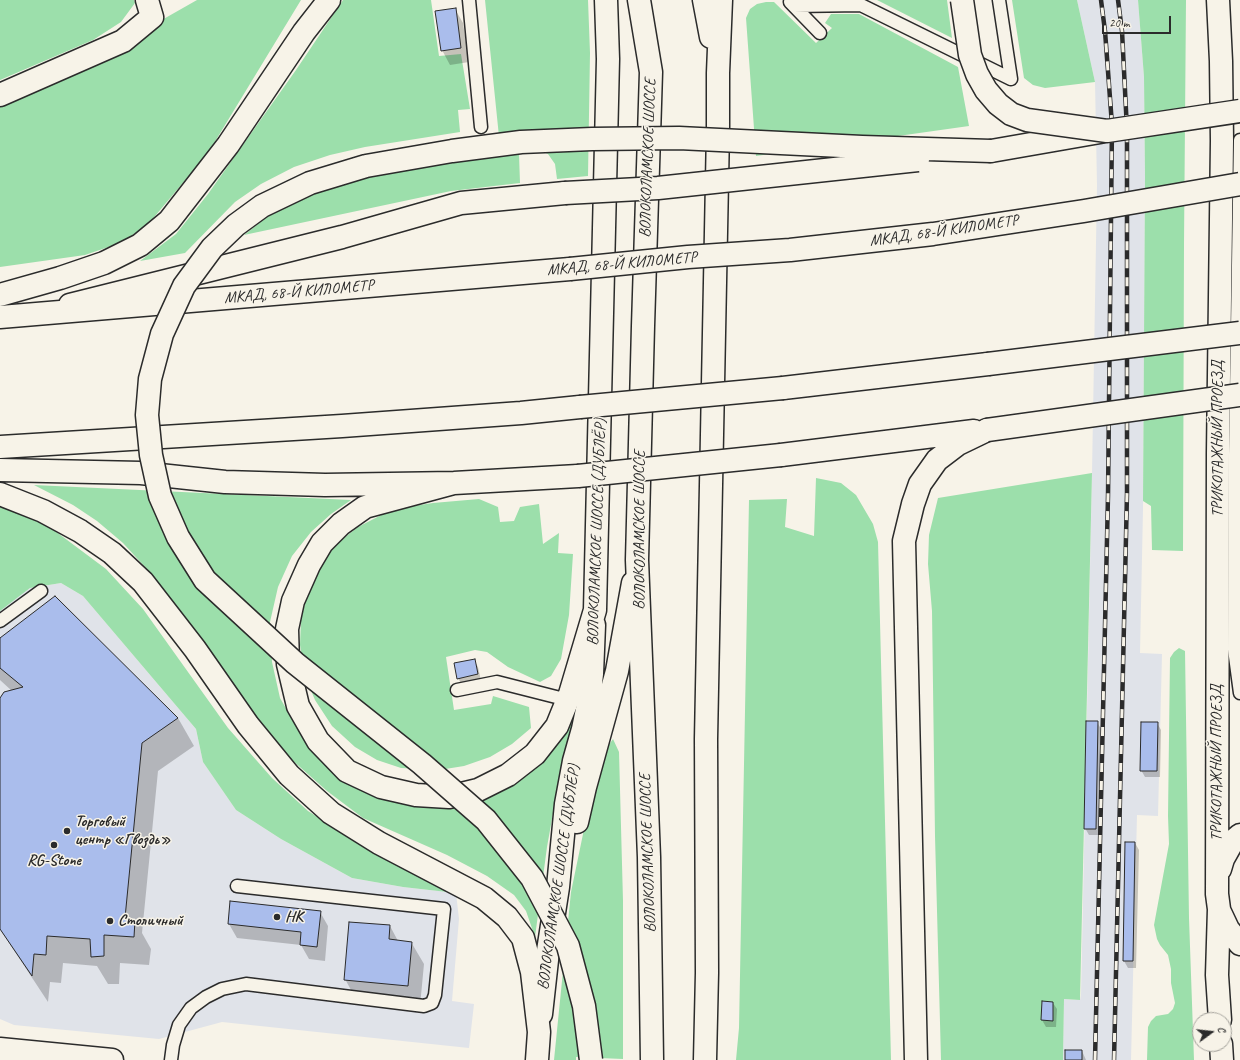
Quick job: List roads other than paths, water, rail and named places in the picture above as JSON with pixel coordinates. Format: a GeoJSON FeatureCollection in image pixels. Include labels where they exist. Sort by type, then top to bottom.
{"type":"FeatureCollection","features":[{"type":"Feature","properties":{"kind":"main road"},"geometry":{"type":"LineString","coordinates":[[0,95],[123,41],[152,17],[147,0]]}},
{"type":"Feature","properties":{"kind":"main road"},"geometry":{"type":"LineString","coordinates":[[304,32],[319,0]]}},
{"type":"Feature","properties":{"kind":"main road"},"geometry":{"type":"LineString","coordinates":[[0,295],[60,278],[104,263],[140,245],[169,220],[228,145],[304,32],[329,0]]}},
{"type":"Feature","properties":{"kind":"main road","name":"ВОЛОКОЛАМСКОЕ ШОССЕ (ДУБЛЁР)"},"geometry":{"type":"LineString","coordinates":[[536,1060],[548,951],[558,887],[566,804],[574,761],[589,700],[592,674],[595,610],[608,59],[606,0]]}},
{"type":"Feature","properties":{"kind":"main road","name":"ВОЛОКОЛАМСКОЕ ШОССЕ"},"geometry":{"type":"LineString","coordinates":[[639,0],[651,72],[637,560],[650,857],[652,1060]]}},
{"type":"Feature","properties":{"kind":"main road"},"geometry":{"type":"LineString","coordinates":[[651,0],[651,72]]}},
{"type":"Feature","properties":{"kind":"main road"},"geometry":{"type":"LineString","coordinates":[[704,0],[718,73]]}},
{"type":"Feature","properties":{"kind":"main road"},"geometry":{"type":"LineString","coordinates":[[705,1060],[707,973],[706,732],[718,73],[721,0]]}},
{"type":"Feature","properties":{"kind":"main road"},"geometry":{"type":"LineString","coordinates":[[962,0],[970,55],[977,74],[986,90],[998,104],[1011,114],[1027,120],[1107,131]]}},
{"type":"Feature","properties":{"kind":"main road","name":"ТРИКОТАЖНЫЙ ПРОЕЗД"},"geometry":{"type":"LineString","coordinates":[[1218,0],[1221,61],[1222,141],[1218,454],[1216,894],[1219,908],[1228,929],[1240,944]]}},
{"type":"Feature","properties":{"kind":"main road"},"geometry":{"type":"LineString","coordinates":[[1221,61],[1231,0]]}},
{"type":"Feature","properties":{"kind":"main road"},"geometry":{"type":"LineString","coordinates":[[34,314],[342,237],[461,203],[565,193],[658,188],[991,151],[1107,131],[1240,111]]}},
{"type":"Feature","properties":{"kind":"main road"},"geometry":{"type":"LineString","coordinates":[[591,1060],[584,1006],[568,946],[532,878],[486,820],[422,764],[295,663],[205,580],[178,537],[160,496],[151,455],[147,415],[150,379],[162,334],[184,286],[212,248],[236,225],[262,206],[310,183],[366,166],[452,151],[521,142],[592,139],[679,138],[991,151]]}},
{"type":"Feature","properties":{"kind":"main road","name":"МКАД, 68-Й КИЛОМЕТР"},"geometry":{"type":"LineString","coordinates":[[0,317],[790,250],[933,234],[1084,211],[1240,184]]}},
{"type":"Feature","properties":{"kind":"main road"},"geometry":{"type":"LineString","coordinates":[[0,447],[350,426],[580,408],[783,388],[1240,333]]}},
{"type":"Feature","properties":{"kind":"main road"},"geometry":{"type":"LineString","coordinates":[[0,470],[141,473],[224,482],[310,485],[454,483],[578,476],[781,455],[987,430],[1240,395]]}},
{"type":"Feature","properties":{"kind":"main road"},"geometry":{"type":"LineString","coordinates":[[916,1060],[904,541],[913,504],[920,484],[936,460],[958,444],[987,430]]}},
{"type":"Feature","properties":{"kind":"main road"},"geometry":{"type":"LineString","coordinates":[[454,483],[365,507],[341,524],[322,543],[309,565],[293,601],[287,629],[288,664],[298,706],[318,741],[347,771],[380,787],[416,795],[449,797],[478,790],[508,775],[535,754],[557,726],[568,700],[595,610]]}},
{"type":"Feature","properties":{"kind":"main road"},"geometry":{"type":"LineString","coordinates":[[0,494],[42,511],[80,531],[112,553],[143,582],[195,649],[248,725],[289,774],[331,813],[379,843],[484,898],[507,917],[523,938],[532,972],[539,1032]]}},
{"type":"Feature","properties":{"kind":"main road"},"geometry":{"type":"LineString","coordinates":[[558,887],[617,671],[637,560]]}},
{"type":"Feature","properties":{"kind":"main road","name":"ТРИКОТАЖНЫЙ ПРОЕЗД"},"geometry":{"type":"LineString","coordinates":[[1217,878],[1223,859],[1233,841],[1240,835]]}},
{"type":"Feature","properties":{"kind":"main road","name":"ТРИКОТАЖНЫЙ ПРОЕЗД"},"geometry":{"type":"LineString","coordinates":[[1219,908],[1217,975],[1219,1012]]}},
{"type":"Feature","properties":{"kind":"main road"},"geometry":{"type":"LineString","coordinates":[[0,1049],[112,1060]]}},
{"type":"Feature","properties":{"kind":"lane"},"geometry":{"type":"LineString","coordinates":[[469,0],[481,127]]}},
{"type":"Feature","properties":{"kind":"lane"},"geometry":{"type":"LineString","coordinates":[[791,3],[861,5],[1011,79],[999,0]]}},
{"type":"Feature","properties":{"kind":"lane"},"geometry":{"type":"LineString","coordinates":[[791,3],[820,33]]}},
{"type":"Feature","properties":{"kind":"lane"},"geometry":{"type":"LineString","coordinates":[[1240,140],[1235,462],[1234,649],[1240,693]]}},
{"type":"Feature","properties":{"kind":"lane"},"geometry":{"type":"LineString","coordinates":[[0,621],[41,591]]}},
{"type":"Feature","properties":{"kind":"lane"},"geometry":{"type":"LineString","coordinates":[[457,690],[497,682],[568,700]]}},
{"type":"Feature","properties":{"kind":"lane"},"geometry":{"type":"LineString","coordinates":[[170,1060],[179,1025],[191,1008],[206,997],[222,989],[246,984],[424,1006],[432,1003],[436,995],[444,909],[237,886]]}},
{"type":"Feature","properties":{"kind":"railway"},"geometry":{"type":"LineString","coordinates":[[1095,1060],[1108,496],[1112,125],[1105,31],[1101,0]]}},
{"type":"Feature","properties":{"kind":"railway"},"geometry":{"type":"LineString","coordinates":[[1114,1060],[1127,493],[1127,130],[1122,31],[1118,0]]}},
{"type":"Feature","properties":{"kind":"place","name":"Торговый центр «Гвоздь»"},"geometry":{"type":"Point","coordinates":[67,831]}},
{"type":"Feature","properties":{"kind":"place","name":"RG-Stone"},"geometry":{"type":"Point","coordinates":[54,845]}},
{"type":"Feature","properties":{"kind":"place","name":"НК"},"geometry":{"type":"Point","coordinates":[277,917]}},
{"type":"Feature","properties":{"kind":"place","name":"Столичный"},"geometry":{"type":"Point","coordinates":[110,921]}}]}
